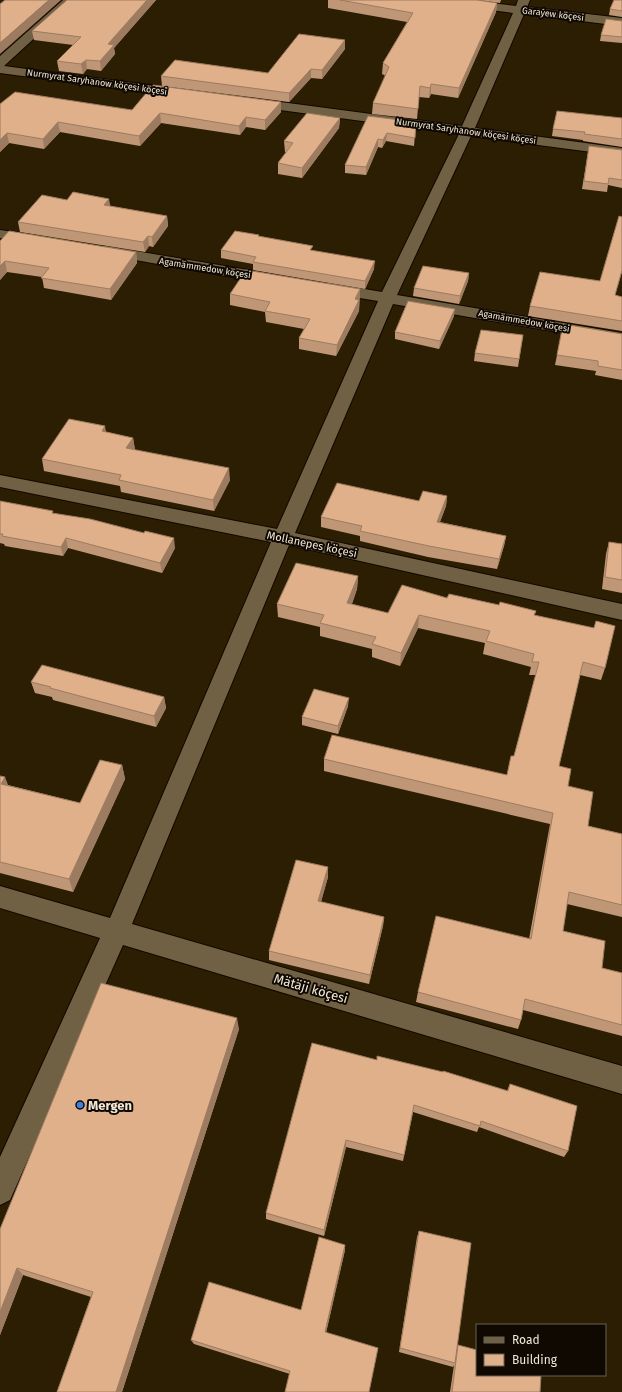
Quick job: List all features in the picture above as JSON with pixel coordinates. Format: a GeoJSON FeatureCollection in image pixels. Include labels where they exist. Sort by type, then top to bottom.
{"type":"FeatureCollection","features":[{"type":"Feature","properties":{"kind":"street"},"geometry":{"type":"LineString","coordinates":[[0,63],[70,0]]}},
{"type":"Feature","properties":{"kind":"street","name":"Garaýew köçesi"},"geometry":{"type":"LineString","coordinates":[[436,0],[521,5],[622,22]]}},
{"type":"Feature","properties":{"kind":"street"},"geometry":{"type":"LineString","coordinates":[[0,1190],[117,930],[283,537],[387,298],[468,131],[521,5]]}},
{"type":"Feature","properties":{"kind":"street","name":"Nurmyrat Saryhanow köçesi köçesi"},"geometry":{"type":"LineString","coordinates":[[0,69],[190,94]]}},
{"type":"Feature","properties":{"kind":"street","name":"Nurmyrat Saryhanow köçesi köçesi"},"geometry":{"type":"LineString","coordinates":[[238,100],[622,152]]}},
{"type":"Feature","properties":{"kind":"street"},"geometry":{"type":"LineString","coordinates":[[0,234],[46,241]]}},
{"type":"Feature","properties":{"kind":"street","name":"Agamämmedow köçesi"},"geometry":{"type":"LineString","coordinates":[[93,249],[286,281]]}},
{"type":"Feature","properties":{"kind":"street","name":"Agamämmedow köçesi"},"geometry":{"type":"LineString","coordinates":[[317,286],[622,338]]}},
{"type":"Feature","properties":{"kind":"street","name":"Mollanepes köçesi"},"geometry":{"type":"LineString","coordinates":[[0,481],[283,537],[622,612]]}},
{"type":"Feature","properties":{"kind":"street","name":"Mätäji köçesi"},"geometry":{"type":"LineString","coordinates":[[0,897],[117,930],[622,1080]]}},
{"type":"Feature","properties":{"kind":"building"},"geometry":{"type":"Polygon","coordinates":[[[5,0],[49,0],[0,43],[0,4],[5,0]]]}},
{"type":"Feature","properties":{"kind":"building"},"geometry":{"type":"Polygon","coordinates":[[[67,0],[147,0],[108,44],[114,45],[100,61],[86,60],[81,64],[57,61],[81,37],[32,31],[67,0]]]}},
{"type":"Feature","properties":{"kind":"building"},"geometry":{"type":"Polygon","coordinates":[[[340,0],[477,0],[497,3],[459,88],[431,84],[430,88],[420,86],[418,109],[373,103],[389,67],[383,63],[413,13],[340,0]]]}},
{"type":"Feature","properties":{"kind":"building"},"geometry":{"type":"Polygon","coordinates":[[[614,0],[622,0],[622,11],[610,9],[614,0]]]}},
{"type":"Feature","properties":{"kind":"building"},"geometry":{"type":"Polygon","coordinates":[[[606,19],[622,21],[622,37],[601,35],[606,19]]]}},
{"type":"Feature","properties":{"kind":"building"},"geometry":{"type":"Polygon","coordinates":[[[299,34],[345,40],[322,70],[311,69],[289,93],[161,76],[175,60],[268,73],[299,34]]]}},
{"type":"Feature","properties":{"kind":"building"},"geometry":{"type":"Polygon","coordinates":[[[153,85],[281,102],[265,120],[246,117],[239,126],[160,113],[139,136],[58,122],[43,139],[7,133],[0,140],[0,104],[15,92],[132,110],[153,85]]]}},
{"type":"Feature","properties":{"kind":"building"},"geometry":{"type":"Polygon","coordinates":[[[557,111],[622,118],[622,139],[584,134],[585,132],[553,129],[557,111]]]}},
{"type":"Feature","properties":{"kind":"building"},"geometry":{"type":"Polygon","coordinates":[[[307,113],[340,118],[302,168],[278,163],[293,143],[284,141],[307,113]]]}},
{"type":"Feature","properties":{"kind":"building"},"geometry":{"type":"Polygon","coordinates":[[[368,116],[416,122],[415,138],[387,133],[383,140],[378,139],[366,167],[345,165],[368,116]]]}},
{"type":"Feature","properties":{"kind":"building"},"geometry":{"type":"Polygon","coordinates":[[[589,146],[622,150],[622,180],[609,178],[608,184],[584,181],[589,146]]]}},
{"type":"Feature","properties":{"kind":"building"},"geometry":{"type":"Polygon","coordinates":[[[73,192],[109,199],[104,205],[167,216],[152,237],[148,236],[143,242],[18,222],[42,195],[67,200],[73,192]]]}},
{"type":"Feature","properties":{"kind":"building"},"geometry":{"type":"Polygon","coordinates":[[[619,216],[622,217],[622,270],[615,295],[622,297],[622,321],[530,306],[540,272],[600,281],[619,216]]]}},
{"type":"Feature","properties":{"kind":"building"},"geometry":{"type":"Polygon","coordinates":[[[9,231],[136,252],[110,289],[41,278],[49,268],[5,261],[0,266],[0,241],[9,231]]]}},
{"type":"Feature","properties":{"kind":"building"},"geometry":{"type":"Polygon","coordinates":[[[235,231],[313,246],[310,250],[375,261],[365,281],[253,262],[256,257],[221,250],[235,231]]]}},
{"type":"Feature","properties":{"kind":"building"},"geometry":{"type":"Polygon","coordinates":[[[423,266],[469,273],[460,296],[414,288],[423,266]]]}},
{"type":"Feature","properties":{"kind":"building"},"geometry":{"type":"Polygon","coordinates":[[[246,270],[360,289],[355,299],[359,300],[337,345],[299,338],[310,319],[265,311],[270,302],[230,294],[246,270]]]}},
{"type":"Feature","properties":{"kind":"building"},"geometry":{"type":"Polygon","coordinates":[[[408,301],[455,309],[440,341],[395,332],[408,301]]]}},
{"type":"Feature","properties":{"kind":"building"},"geometry":{"type":"Polygon","coordinates":[[[563,324],[622,334],[622,370],[598,366],[598,361],[557,355],[563,324]]]}},
{"type":"Feature","properties":{"kind":"building"},"geometry":{"type":"Polygon","coordinates":[[[481,330],[523,335],[519,359],[475,353],[481,330]]]}},
{"type":"Feature","properties":{"kind":"building"},"geometry":{"type":"Polygon","coordinates":[[[69,419],[105,426],[102,431],[133,438],[126,448],[229,468],[213,500],[119,480],[121,475],[42,459],[69,419]]]}},
{"type":"Feature","properties":{"kind":"building"},"geometry":{"type":"Polygon","coordinates":[[[337,483],[419,501],[423,491],[447,496],[437,522],[506,536],[499,559],[360,531],[362,526],[321,517],[337,483]]]}},
{"type":"Feature","properties":{"kind":"building"},"geometry":{"type":"Polygon","coordinates":[[[0,501],[53,511],[52,513],[90,519],[144,533],[145,531],[174,538],[160,563],[66,538],[61,547],[2,536],[3,534],[0,534],[0,501]]]}},
{"type":"Feature","properties":{"kind":"building"},"geometry":{"type":"Polygon","coordinates":[[[609,542],[622,544],[622,580],[605,577],[609,542]]]}},
{"type":"Feature","properties":{"kind":"building"},"geometry":{"type":"Polygon","coordinates":[[[296,563],[358,576],[347,603],[388,613],[402,585],[447,598],[449,594],[499,605],[500,602],[536,611],[534,615],[594,628],[596,621],[615,626],[605,668],[583,662],[559,766],[571,769],[568,786],[593,792],[588,826],[622,834],[622,905],[569,892],[563,931],[605,941],[602,968],[622,973],[622,1025],[525,999],[521,1020],[418,992],[436,916],[531,939],[553,813],[324,759],[332,735],[507,775],[511,756],[514,756],[539,662],[532,662],[534,654],[486,641],[490,631],[419,615],[401,653],[372,644],[376,637],[320,623],[324,615],[277,604],[296,563]]]}},
{"type":"Feature","properties":{"kind":"building"},"geometry":{"type":"Polygon","coordinates":[[[42,665],[164,697],[154,716],[31,682],[42,665]]]}},
{"type":"Feature","properties":{"kind":"building"},"geometry":{"type":"Polygon","coordinates":[[[314,689],[349,698],[338,726],[302,717],[314,689]]]}},
{"type":"Feature","properties":{"kind":"building"},"geometry":{"type":"Polygon","coordinates":[[[100,760],[122,765],[69,879],[0,862],[0,776],[5,777],[1,784],[80,803],[100,760]]]}},
{"type":"Feature","properties":{"kind":"building"},"geometry":{"type":"Polygon","coordinates":[[[296,860],[328,867],[318,901],[384,917],[370,975],[269,951],[296,860]]]}},
{"type":"Feature","properties":{"kind":"building"},"geometry":{"type":"Polygon","coordinates":[[[101,983],[237,1018],[116,1392],[57,1392],[93,1292],[17,1268],[0,1312],[0,1229],[101,983]]]}},
{"type":"Feature","properties":{"kind":"building"},"geometry":{"type":"Polygon","coordinates":[[[312,1043],[377,1060],[377,1056],[443,1071],[508,1091],[510,1084],[577,1106],[568,1151],[481,1121],[480,1126],[414,1105],[404,1155],[346,1140],[324,1230],[266,1213],[312,1043]]]}},
{"type":"Feature","properties":{"kind":"building"},"geometry":{"type":"Polygon","coordinates":[[[419,1231],[471,1243],[455,1363],[400,1348],[419,1231]]]}},
{"type":"Feature","properties":{"kind":"building"},"geometry":{"type":"Polygon","coordinates":[[[319,1237],[345,1245],[325,1332],[378,1348],[369,1392],[285,1392],[290,1371],[191,1340],[209,1282],[301,1310],[319,1237]]]}},
{"type":"Feature","properties":{"kind":"building"},"geometry":{"type":"Polygon","coordinates":[[[458,1345],[476,1350],[476,1376],[541,1376],[540,1392],[452,1392],[458,1345]]]}},
{"type":"Feature","properties":{"kind":"place","name":"Mergen"},"geometry":{"type":"Point","coordinates":[80,1105]}}]}
